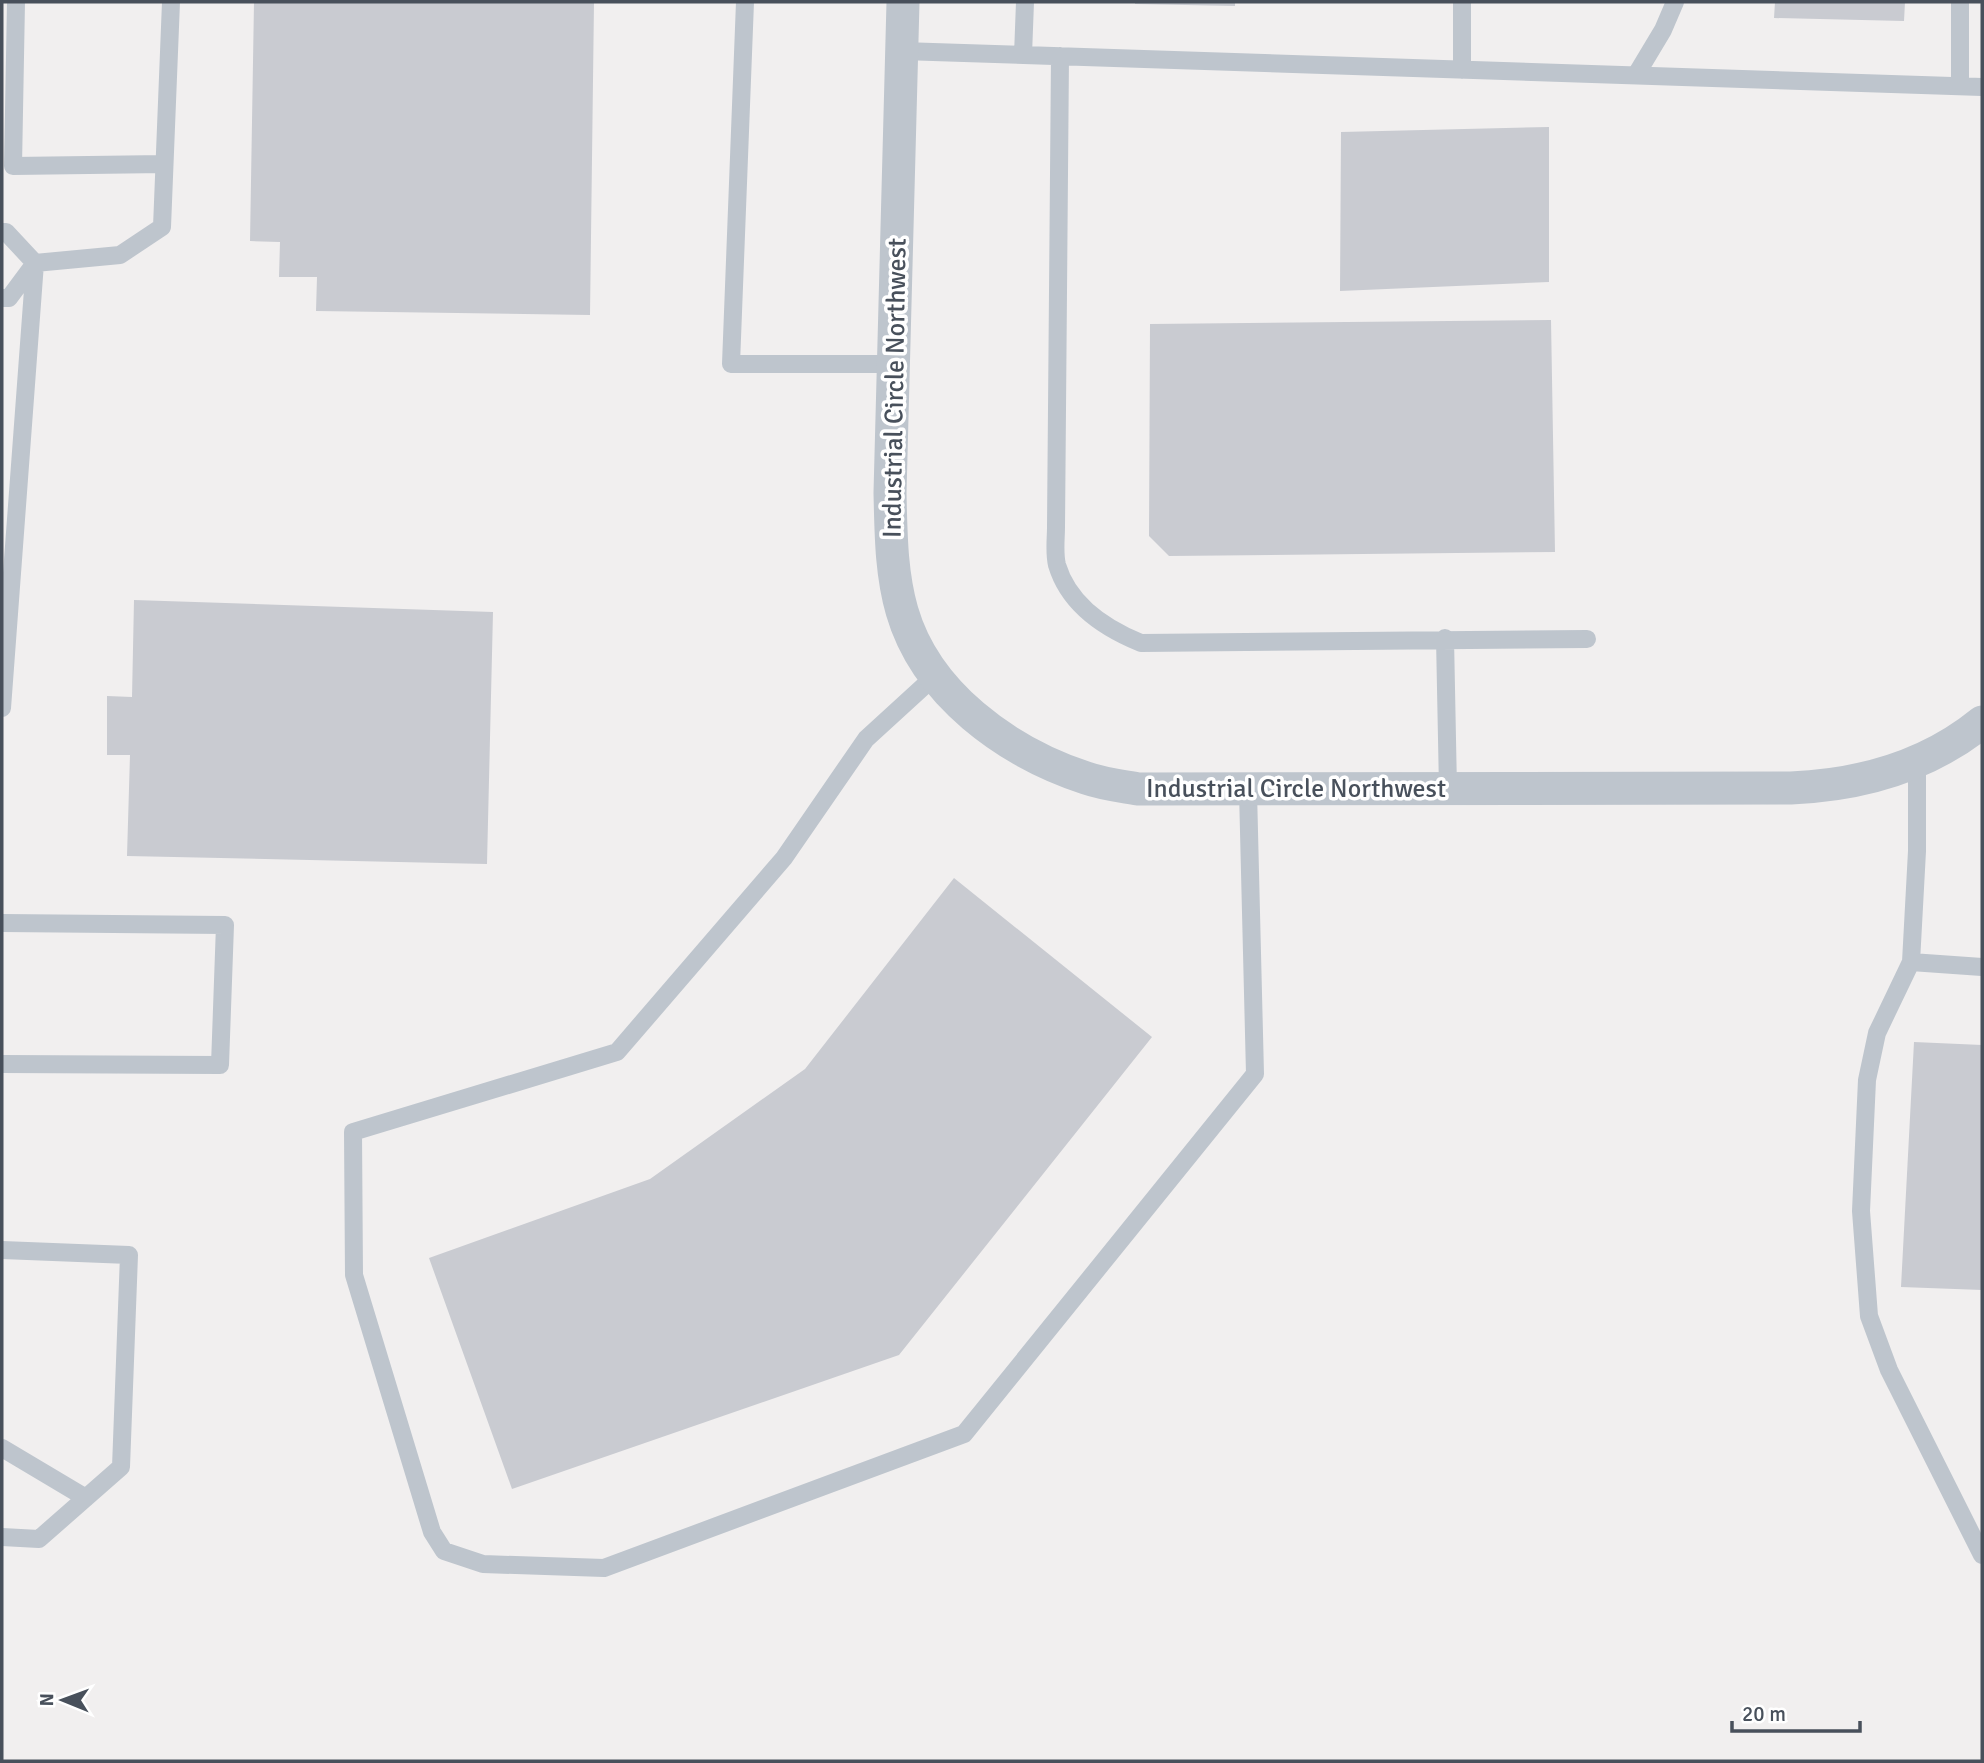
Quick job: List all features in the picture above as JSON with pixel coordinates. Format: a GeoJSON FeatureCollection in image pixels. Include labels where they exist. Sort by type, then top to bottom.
{"type":"FeatureCollection","features":[{"type":"Feature","properties":{"kind":"street","name":"Industrial Circle Northwest"},"geometry":{"type":"LineString","coordinates":[[903,2],[890,494],[892,557],[902,612],[923,657],[953,698],[993,732],[1039,758],[1086,778],[1138,789],[1248,791],[1822,787],[1863,780],[1935,754],[1982,722]]}},
{"type":"Feature","properties":{"kind":"lane"},"geometry":{"type":"LineString","coordinates":[[16,2],[13,166],[164,164]]}},
{"type":"Feature","properties":{"kind":"lane"},"geometry":{"type":"LineString","coordinates":[[2,298],[9,298],[35,263],[120,255],[162,227],[171,2]]}},
{"type":"Feature","properties":{"kind":"lane"},"geometry":{"type":"LineString","coordinates":[[745,2],[731,364],[893,365]]}},
{"type":"Feature","properties":{"kind":"lane"},"geometry":{"type":"LineString","coordinates":[[1023,55],[1025,2]]}},
{"type":"Feature","properties":{"kind":"lane"},"geometry":{"type":"LineString","coordinates":[[1462,2],[1462,70]]}},
{"type":"Feature","properties":{"kind":"lane"},"geometry":{"type":"LineString","coordinates":[[1636,75],[1663,30],[1675,2]]}},
{"type":"Feature","properties":{"kind":"lane"},"geometry":{"type":"LineString","coordinates":[[1959,86],[1961,2]]}},
{"type":"Feature","properties":{"kind":"lane"},"geometry":{"type":"LineString","coordinates":[[901,51],[1982,87]]}},
{"type":"Feature","properties":{"kind":"lane"},"geometry":{"type":"LineString","coordinates":[[1060,56],[1056,563],[1068,591],[1113,631],[1141,643],[1445,638],[1587,639]]}},
{"type":"Feature","properties":{"kind":"lane"},"geometry":{"type":"LineString","coordinates":[[2,232],[6,232],[35,263],[2,708]]}},
{"type":"Feature","properties":{"kind":"lane"},"geometry":{"type":"LineString","coordinates":[[1445,638],[1448,789]]}},
{"type":"Feature","properties":{"kind":"lane"},"geometry":{"type":"LineString","coordinates":[[936,675],[866,739],[784,858],[617,1052],[353,1132],[354,1275],[432,1532],[444,1551],[483,1564],[604,1568],[964,1434],[1255,1074],[1248,791]]}},
{"type":"Feature","properties":{"kind":"lane"},"geometry":{"type":"LineString","coordinates":[[1917,761],[1917,851],[1911,962],[1877,1033],[1867,1080],[1861,1211],[1869,1316],[1889,1370],[1982,1555]]}},
{"type":"Feature","properties":{"kind":"lane"},"geometry":{"type":"LineString","coordinates":[[2,923],[225,925],[220,1065],[2,1064]]}},
{"type":"Feature","properties":{"kind":"lane"},"geometry":{"type":"LineString","coordinates":[[1911,962],[1982,967]]}},
{"type":"Feature","properties":{"kind":"lane"},"geometry":{"type":"LineString","coordinates":[[2,1250],[129,1255],[121,1467],[39,1539],[2,1537]]}},
{"type":"Feature","properties":{"kind":"lane"},"geometry":{"type":"LineString","coordinates":[[2,1448],[86,1498]]}},
{"type":"Feature","properties":{"kind":"building"},"geometry":{"type":"Polygon","coordinates":[[[254,2],[594,2],[590,315],[316,311],[317,277],[279,277],[280,242],[250,241],[254,2]]]}},
{"type":"Feature","properties":{"kind":"building"},"geometry":{"type":"Polygon","coordinates":[[[1235,2],[1235,6],[1135,4],[1235,2]]]}},
{"type":"Feature","properties":{"kind":"building"},"geometry":{"type":"Polygon","coordinates":[[[1775,2],[1905,2],[1904,21],[1774,18],[1775,2]]]}},
{"type":"Feature","properties":{"kind":"building"},"geometry":{"type":"Polygon","coordinates":[[[1549,127],[1549,282],[1340,291],[1341,132],[1549,127]]]}},
{"type":"Feature","properties":{"kind":"building"},"geometry":{"type":"Polygon","coordinates":[[[1551,320],[1555,552],[1169,556],[1149,536],[1150,324],[1551,320]]]}},
{"type":"Feature","properties":{"kind":"building"},"geometry":{"type":"Polygon","coordinates":[[[134,600],[493,612],[487,864],[127,856],[130,755],[107,755],[107,696],[132,697],[134,600]]]}},
{"type":"Feature","properties":{"kind":"building"},"geometry":{"type":"Polygon","coordinates":[[[954,878],[1152,1037],[899,1355],[512,1489],[429,1258],[650,1179],[805,1069],[954,878]]]}},
{"type":"Feature","properties":{"kind":"building"},"geometry":{"type":"Polygon","coordinates":[[[1914,1042],[1982,1045],[1982,1290],[1901,1287],[1914,1042]]]}}]}
